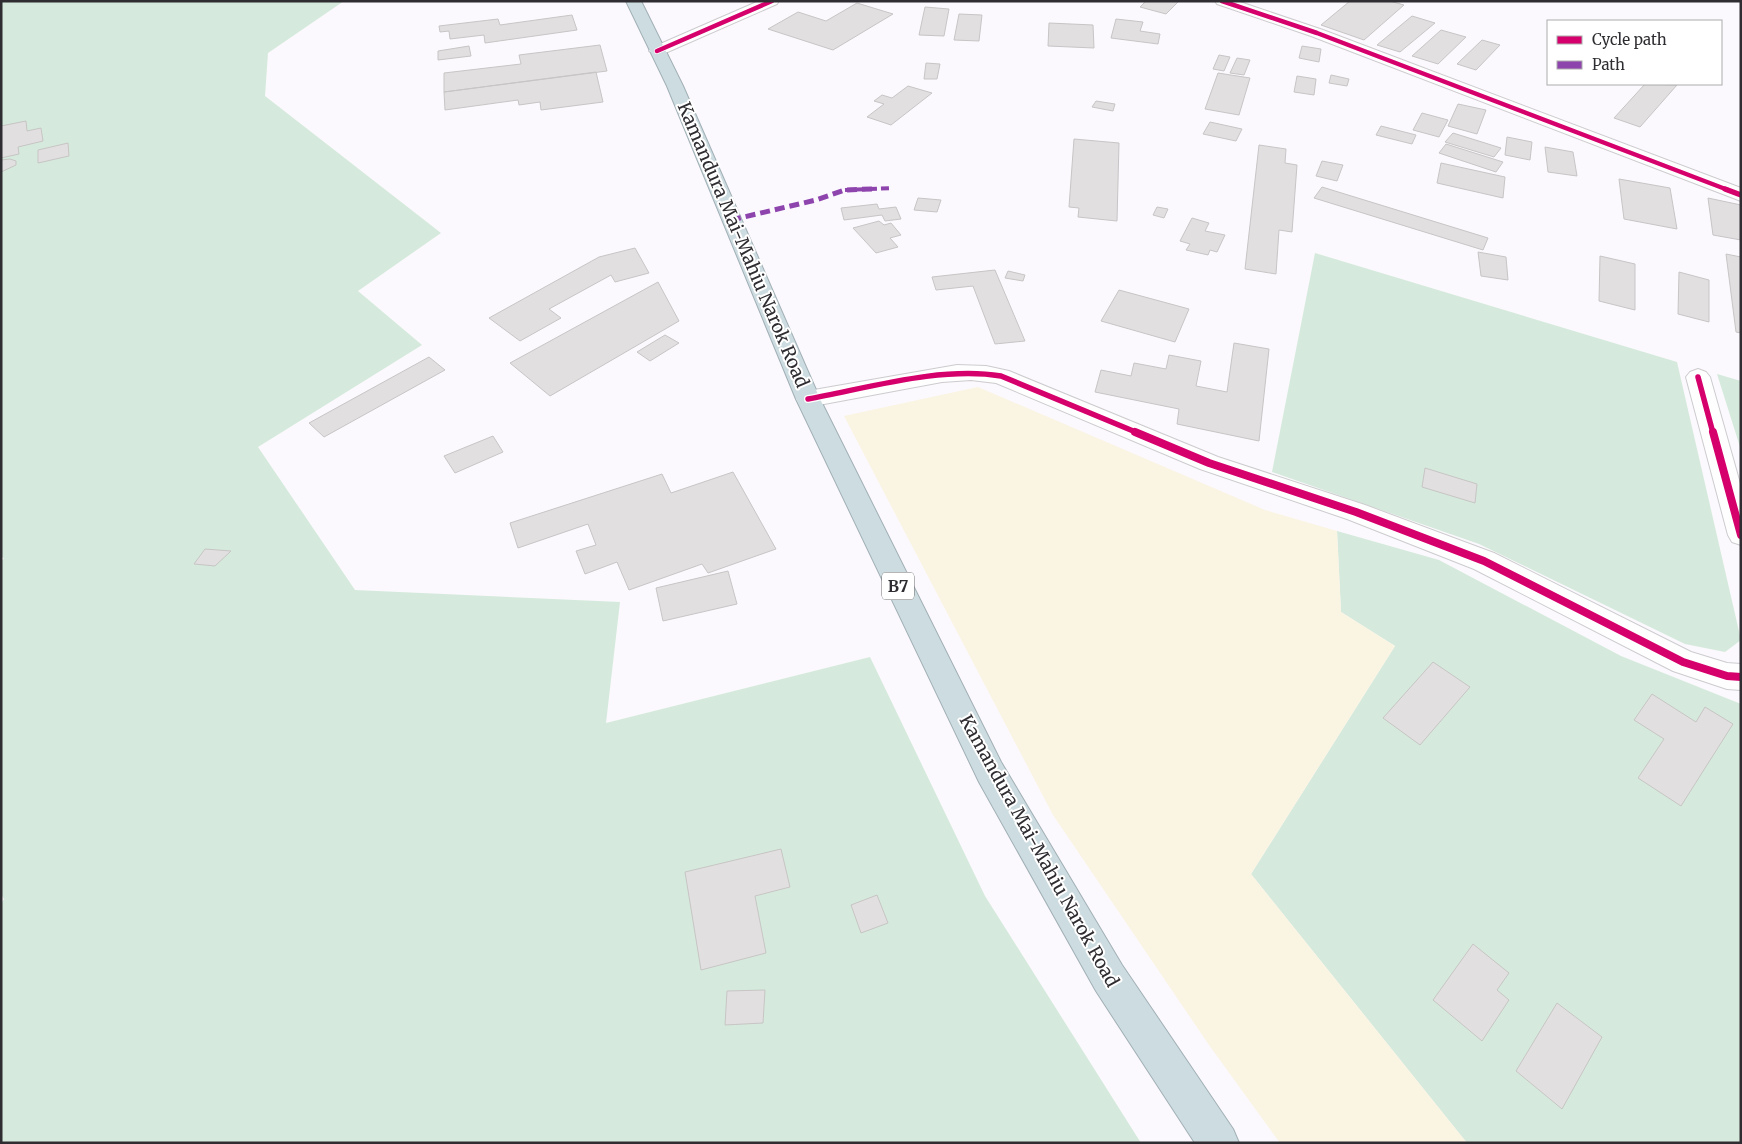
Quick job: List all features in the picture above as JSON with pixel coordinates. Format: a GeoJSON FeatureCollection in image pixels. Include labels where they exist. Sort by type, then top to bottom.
{"type":"FeatureCollection","features":[{"type":"Feature","properties":{"kind":"highway","name":"Kamandura Mai-Mahiu Narok Road"},"geometry":{"type":"LineString","coordinates":[[633,1],[675,86],[808,399],[990,772],[1109,978],[1219,1143]]}},
{"type":"Feature","properties":{"kind":"street"},"geometry":{"type":"LineString","coordinates":[[1222,1],[1373,54],[1741,195]]}},
{"type":"Feature","properties":{"kind":"street"},"geometry":{"type":"LineString","coordinates":[[657,51],[766,2]]}},
{"type":"Feature","properties":{"kind":"street"},"geometry":{"type":"LineString","coordinates":[[808,399],[963,371],[983,372],[1001,376],[1208,463],[1356,512],[1484,562],[1683,662],[1727,676],[1741,677]]}},
{"type":"Feature","properties":{"kind":"street"},"geometry":{"type":"LineString","coordinates":[[1698,377],[1741,536]]}},
{"type":"Feature","properties":{"kind":"green space"},"geometry":{"type":"Polygon","coordinates":[[[1,1],[344,1],[268,53],[265,96],[441,233],[358,291],[422,345],[258,447],[355,590],[620,602],[606,723],[870,657],[985,896],[1141,1143],[1,1143],[1,904],[4,899],[1,894],[1,562],[4,558],[1,557],[1,1]]]}},
{"type":"Feature","properties":{"kind":"green space"},"geometry":{"type":"Polygon","coordinates":[[[1315,253],[1677,362],[1741,640],[1725,652],[1685,644],[1479,544],[1272,472],[1315,253]]]}},
{"type":"Feature","properties":{"kind":"green space"},"geometry":{"type":"Polygon","coordinates":[[[1717,374],[1741,381],[1741,450],[1717,374]]]}},
{"type":"Feature","properties":{"kind":"green space"},"geometry":{"type":"Polygon","coordinates":[[[1337,531],[1439,560],[1621,656],[1741,704],[1741,1143],[1467,1143],[1251,874],[1395,646],[1341,612],[1337,531]]]}},
{"type":"Feature","properties":{"kind":"sand"},"geometry":{"type":"Polygon","coordinates":[[[978,387],[1265,510],[1337,531],[1341,612],[1395,646],[1251,874],[1467,1143],[1280,1143],[1209,1045],[1053,815],[844,416],[978,387]]]}},
{"type":"Feature","properties":{"kind":"building"},"geometry":{"type":"Polygon","coordinates":[[[1146,1],[1179,1],[1166,14],[1140,7],[1146,1]]]}},
{"type":"Feature","properties":{"kind":"building"},"geometry":{"type":"Polygon","coordinates":[[[1350,1],[1390,1],[1404,5],[1364,40],[1321,25],[1350,1]]]}},
{"type":"Feature","properties":{"kind":"building"},"geometry":{"type":"Polygon","coordinates":[[[857,3],[893,14],[833,50],[768,29],[798,12],[826,21],[857,3]]]}},
{"type":"Feature","properties":{"kind":"building"},"geometry":{"type":"Polygon","coordinates":[[[925,7],[949,9],[944,36],[919,35],[925,7]]]}},
{"type":"Feature","properties":{"kind":"building"},"geometry":{"type":"Polygon","coordinates":[[[959,14],[982,15],[979,41],[954,40],[959,14]]]}},
{"type":"Feature","properties":{"kind":"building"},"geometry":{"type":"Polygon","coordinates":[[[572,15],[577,30],[485,43],[484,35],[450,39],[449,31],[440,32],[439,26],[498,19],[500,25],[572,15]]]}},
{"type":"Feature","properties":{"kind":"building"},"geometry":{"type":"Polygon","coordinates":[[[1412,16],[1435,23],[1400,52],[1377,45],[1412,16]]]}},
{"type":"Feature","properties":{"kind":"building"},"geometry":{"type":"Polygon","coordinates":[[[1116,19],[1143,22],[1140,31],[1160,34],[1158,44],[1111,38],[1116,19]]]}},
{"type":"Feature","properties":{"kind":"building"},"geometry":{"type":"Polygon","coordinates":[[[1049,23],[1093,25],[1094,48],[1048,46],[1049,23]]]}},
{"type":"Feature","properties":{"kind":"building"},"geometry":{"type":"Polygon","coordinates":[[[1441,30],[1466,37],[1438,64],[1412,56],[1441,30]]]}},
{"type":"Feature","properties":{"kind":"building"},"geometry":{"type":"Polygon","coordinates":[[[1482,40],[1500,45],[1476,70],[1457,64],[1482,40]]]}},
{"type":"Feature","properties":{"kind":"building"},"geometry":{"type":"Polygon","coordinates":[[[600,45],[607,71],[444,92],[444,73],[521,64],[519,55],[600,45]]]}},
{"type":"Feature","properties":{"kind":"building"},"geometry":{"type":"Polygon","coordinates":[[[469,46],[471,56],[438,60],[438,51],[469,46]]]}},
{"type":"Feature","properties":{"kind":"building"},"geometry":{"type":"Polygon","coordinates":[[[1302,46],[1321,49],[1319,62],[1299,58],[1302,46]]]}},
{"type":"Feature","properties":{"kind":"building"},"geometry":{"type":"Polygon","coordinates":[[[1219,55],[1230,57],[1224,71],[1213,69],[1219,55]]]}},
{"type":"Feature","properties":{"kind":"building"},"geometry":{"type":"Polygon","coordinates":[[[1237,58],[1250,60],[1244,75],[1230,73],[1237,58]]]}},
{"type":"Feature","properties":{"kind":"building"},"geometry":{"type":"Polygon","coordinates":[[[926,63],[940,64],[937,79],[924,79],[926,63]]]}},
{"type":"Feature","properties":{"kind":"building"},"geometry":{"type":"Polygon","coordinates":[[[596,72],[603,102],[541,110],[540,102],[519,105],[518,100],[445,110],[444,92],[596,72]]]}},
{"type":"Feature","properties":{"kind":"building"},"geometry":{"type":"Polygon","coordinates":[[[1218,73],[1250,78],[1239,115],[1205,109],[1218,73]]]}},
{"type":"Feature","properties":{"kind":"building"},"geometry":{"type":"Polygon","coordinates":[[[1331,75],[1349,79],[1347,86],[1329,83],[1331,75]]]}},
{"type":"Feature","properties":{"kind":"building"},"geometry":{"type":"Polygon","coordinates":[[[1297,76],[1316,79],[1314,95],[1294,92],[1297,76]]]}},
{"type":"Feature","properties":{"kind":"building"},"geometry":{"type":"Polygon","coordinates":[[[1644,85],[1677,85],[1640,127],[1614,118],[1644,85]]]}},
{"type":"Feature","properties":{"kind":"building"},"geometry":{"type":"Polygon","coordinates":[[[908,86],[932,93],[891,125],[867,117],[884,104],[874,101],[882,95],[892,98],[908,86]]]}},
{"type":"Feature","properties":{"kind":"building"},"geometry":{"type":"Polygon","coordinates":[[[1096,101],[1115,104],[1113,111],[1092,107],[1096,101]]]}},
{"type":"Feature","properties":{"kind":"building"},"geometry":{"type":"Polygon","coordinates":[[[1458,104],[1486,110],[1477,134],[1448,126],[1458,104]]]}},
{"type":"Feature","properties":{"kind":"building"},"geometry":{"type":"Polygon","coordinates":[[[1422,113],[1448,120],[1439,137],[1413,130],[1422,113]]]}},
{"type":"Feature","properties":{"kind":"building"},"geometry":{"type":"Polygon","coordinates":[[[26,121],[27,131],[41,128],[43,141],[18,147],[19,154],[1,158],[1,126],[26,121]]]}},
{"type":"Feature","properties":{"kind":"building"},"geometry":{"type":"Polygon","coordinates":[[[1210,122],[1242,129],[1236,141],[1203,134],[1210,122]]]}},
{"type":"Feature","properties":{"kind":"building"},"geometry":{"type":"Polygon","coordinates":[[[1381,126],[1416,135],[1412,144],[1376,135],[1381,126]]]}},
{"type":"Feature","properties":{"kind":"building"},"geometry":{"type":"Polygon","coordinates":[[[1453,133],[1501,148],[1494,157],[1445,142],[1453,133]]]}},
{"type":"Feature","properties":{"kind":"building"},"geometry":{"type":"Polygon","coordinates":[[[1507,137],[1532,142],[1530,160],[1505,155],[1507,137]]]}},
{"type":"Feature","properties":{"kind":"building"},"geometry":{"type":"Polygon","coordinates":[[[1074,139],[1119,143],[1117,221],[1078,217],[1079,208],[1069,207],[1074,139]]]}},
{"type":"Feature","properties":{"kind":"building"},"geometry":{"type":"Polygon","coordinates":[[[68,143],[69,156],[38,163],[38,150],[68,143]]]}},
{"type":"Feature","properties":{"kind":"building"},"geometry":{"type":"Polygon","coordinates":[[[1446,144],[1503,162],[1496,172],[1439,153],[1446,144]]]}},
{"type":"Feature","properties":{"kind":"building"},"geometry":{"type":"Polygon","coordinates":[[[1259,145],[1286,149],[1285,163],[1297,165],[1292,232],[1279,230],[1276,274],[1245,269],[1259,145]]]}},
{"type":"Feature","properties":{"kind":"building"},"geometry":{"type":"Polygon","coordinates":[[[1545,147],[1573,152],[1577,176],[1548,172],[1545,147]]]}},
{"type":"Feature","properties":{"kind":"building"},"geometry":{"type":"Polygon","coordinates":[[[10,159],[16,161],[16,165],[1,172],[1,160],[10,159]]]}},
{"type":"Feature","properties":{"kind":"building"},"geometry":{"type":"Polygon","coordinates":[[[1322,161],[1343,165],[1337,181],[1316,176],[1322,161]]]}},
{"type":"Feature","properties":{"kind":"building"},"geometry":{"type":"Polygon","coordinates":[[[1441,163],[1505,177],[1503,198],[1437,183],[1441,163]]]}},
{"type":"Feature","properties":{"kind":"building"},"geometry":{"type":"Polygon","coordinates":[[[1619,179],[1670,188],[1677,229],[1624,219],[1619,179]]]}},
{"type":"Feature","properties":{"kind":"building"},"geometry":{"type":"Polygon","coordinates":[[[1322,187],[1488,238],[1483,250],[1314,198],[1322,187]]]}},
{"type":"Feature","properties":{"kind":"building"},"geometry":{"type":"Polygon","coordinates":[[[918,198],[941,200],[937,212],[914,210],[918,198]]]}},
{"type":"Feature","properties":{"kind":"building"},"geometry":{"type":"Polygon","coordinates":[[[1708,198],[1741,205],[1741,240],[1713,235],[1708,198]]]}},
{"type":"Feature","properties":{"kind":"building"},"geometry":{"type":"Polygon","coordinates":[[[877,204],[879,209],[896,207],[901,219],[885,221],[882,215],[844,220],[841,208],[877,204]]]}},
{"type":"Feature","properties":{"kind":"building"},"geometry":{"type":"Polygon","coordinates":[[[1157,207],[1168,209],[1164,218],[1153,215],[1157,207]]]}},
{"type":"Feature","properties":{"kind":"building"},"geometry":{"type":"Polygon","coordinates":[[[1192,218],[1209,223],[1205,231],[1225,235],[1217,252],[1210,250],[1208,255],[1186,250],[1190,244],[1180,241],[1192,218]]]}},
{"type":"Feature","properties":{"kind":"building"},"geometry":{"type":"Polygon","coordinates":[[[879,221],[884,225],[891,223],[901,235],[890,238],[898,247],[876,253],[853,228],[879,221]]]}},
{"type":"Feature","properties":{"kind":"building"},"geometry":{"type":"Polygon","coordinates":[[[635,248],[649,273],[615,282],[611,275],[549,309],[561,318],[520,341],[489,318],[599,257],[635,248]]]}},
{"type":"Feature","properties":{"kind":"building"},"geometry":{"type":"Polygon","coordinates":[[[1478,252],[1506,257],[1508,280],[1481,276],[1478,252]]]}},
{"type":"Feature","properties":{"kind":"building"},"geometry":{"type":"Polygon","coordinates":[[[1726,254],[1741,257],[1741,333],[1736,332],[1726,254]]]}},
{"type":"Feature","properties":{"kind":"building"},"geometry":{"type":"Polygon","coordinates":[[[1600,256],[1635,264],[1635,310],[1599,301],[1600,256]]]}},
{"type":"Feature","properties":{"kind":"building"},"geometry":{"type":"Polygon","coordinates":[[[995,270],[1025,341],[995,344],[973,286],[936,290],[932,277],[995,270]]]}},
{"type":"Feature","properties":{"kind":"building"},"geometry":{"type":"Polygon","coordinates":[[[1008,271],[1025,275],[1023,281],[1005,278],[1008,271]]]}},
{"type":"Feature","properties":{"kind":"building"},"geometry":{"type":"Polygon","coordinates":[[[1679,272],[1709,280],[1709,322],[1678,314],[1679,272]]]}},
{"type":"Feature","properties":{"kind":"building"},"geometry":{"type":"Polygon","coordinates":[[[658,282],[679,321],[550,396],[510,363],[658,282]]]}},
{"type":"Feature","properties":{"kind":"building"},"geometry":{"type":"Polygon","coordinates":[[[1119,290],[1189,309],[1175,342],[1101,321],[1119,290]]]}},
{"type":"Feature","properties":{"kind":"building"},"geometry":{"type":"Polygon","coordinates":[[[665,335],[679,343],[650,361],[637,352],[665,335]]]}},
{"type":"Feature","properties":{"kind":"building"},"geometry":{"type":"Polygon","coordinates":[[[1234,343],[1269,349],[1259,441],[1177,424],[1179,409],[1095,392],[1101,370],[1131,376],[1134,363],[1166,369],[1169,355],[1201,361],[1196,386],[1227,392],[1234,343]]]}},
{"type":"Feature","properties":{"kind":"building"},"geometry":{"type":"Polygon","coordinates":[[[429,357],[445,370],[324,437],[309,423],[429,357]]]}},
{"type":"Feature","properties":{"kind":"building"},"geometry":{"type":"Polygon","coordinates":[[[493,436],[503,452],[455,473],[444,456],[493,436]]]}},
{"type":"Feature","properties":{"kind":"building"},"geometry":{"type":"Polygon","coordinates":[[[1425,468],[1477,484],[1475,503],[1422,487],[1425,468]]]}},
{"type":"Feature","properties":{"kind":"building"},"geometry":{"type":"Polygon","coordinates":[[[733,472],[776,549],[708,573],[702,564],[629,590],[617,562],[585,574],[576,551],[596,545],[588,524],[518,548],[510,523],[662,474],[671,493],[733,472]]]}},
{"type":"Feature","properties":{"kind":"building"},"geometry":{"type":"Polygon","coordinates":[[[205,549],[231,551],[215,566],[194,564],[205,549]]]}},
{"type":"Feature","properties":{"kind":"building"},"geometry":{"type":"Polygon","coordinates":[[[728,571],[737,604],[663,621],[656,588],[728,571]]]}},
{"type":"Feature","properties":{"kind":"building"},"geometry":{"type":"Polygon","coordinates":[[[1433,662],[1470,687],[1420,745],[1383,718],[1433,662]]]}},
{"type":"Feature","properties":{"kind":"building"},"geometry":{"type":"Polygon","coordinates":[[[1652,694],[1696,722],[1705,707],[1733,724],[1681,806],[1638,778],[1664,739],[1634,720],[1652,694]]]}},
{"type":"Feature","properties":{"kind":"building"},"geometry":{"type":"Polygon","coordinates":[[[781,849],[790,887],[755,896],[766,953],[701,970],[685,872],[781,849]]]}},
{"type":"Feature","properties":{"kind":"building"},"geometry":{"type":"Polygon","coordinates":[[[877,895],[888,923],[861,933],[851,905],[877,895]]]}},
{"type":"Feature","properties":{"kind":"building"},"geometry":{"type":"Polygon","coordinates":[[[1473,944],[1509,973],[1497,990],[1509,1000],[1482,1041],[1433,1000],[1473,944]]]}},
{"type":"Feature","properties":{"kind":"building"},"geometry":{"type":"Polygon","coordinates":[[[765,990],[763,1023],[725,1025],[727,991],[765,990]]]}},
{"type":"Feature","properties":{"kind":"building"},"geometry":{"type":"Polygon","coordinates":[[[1557,1003],[1602,1037],[1562,1109],[1516,1071],[1557,1003]]]}},
{"type":"Feature","properties":{"kind":"marked path"},"geometry":{"type":"LineString","coordinates":[[731,220],[816,200],[845,190],[892,188]]}},
{"type":"Feature","properties":{"kind":"cycle path"},"geometry":{"type":"LineString","coordinates":[[657,51],[772,1]]}},
{"type":"Feature","properties":{"kind":"cycle path"},"geometry":{"type":"LineString","coordinates":[[1222,1],[1317,33],[1741,195]]}},
{"type":"Feature","properties":{"kind":"cycle path"},"geometry":{"type":"LineString","coordinates":[[808,399],[942,374],[971,372],[1001,376],[1209,463],[1356,512],[1484,561],[1683,662],[1727,676],[1741,677]]}},
{"type":"Feature","properties":{"kind":"cycle path"},"geometry":{"type":"LineString","coordinates":[[1698,377],[1741,535]]}}]}
